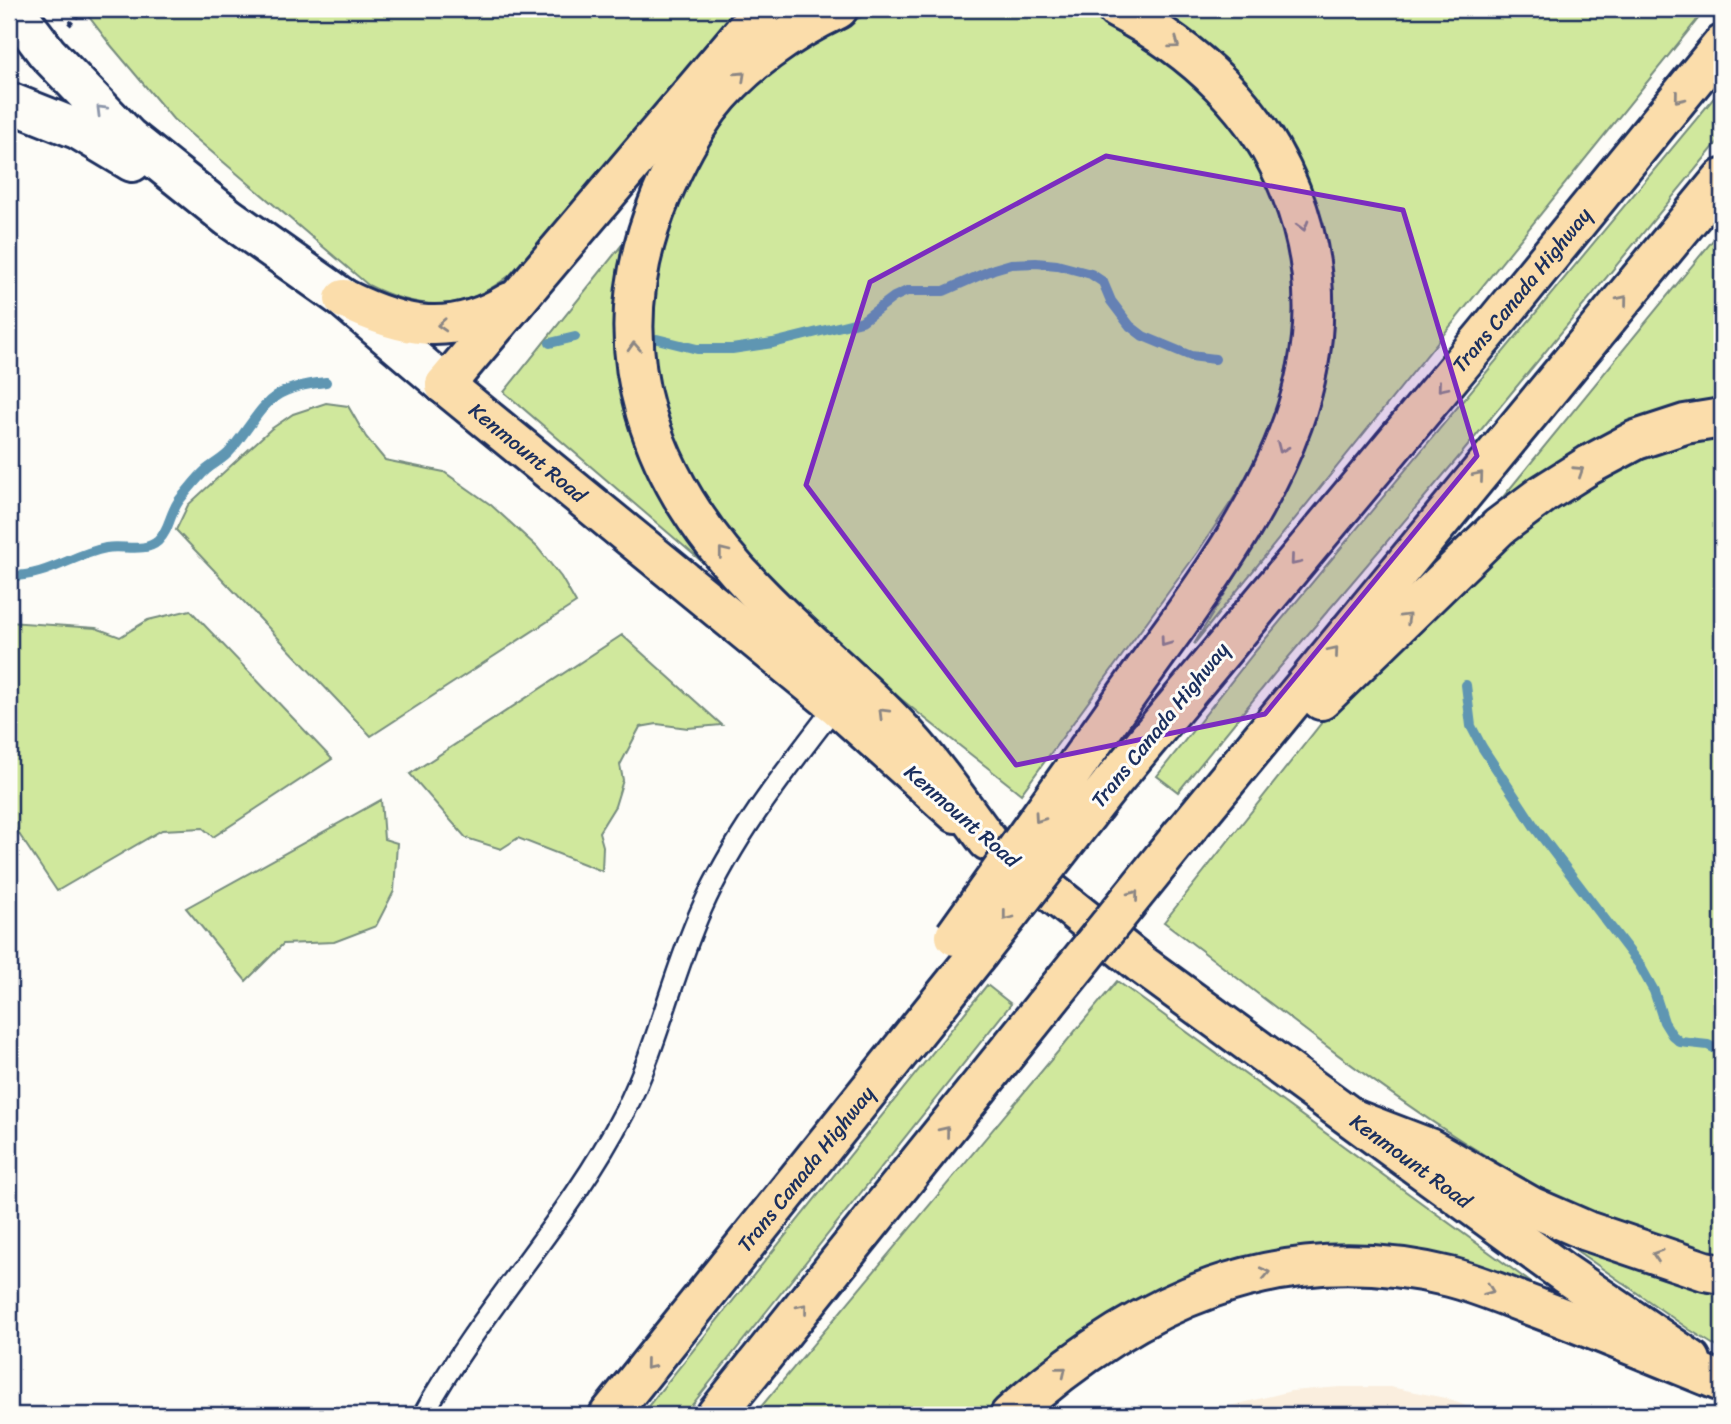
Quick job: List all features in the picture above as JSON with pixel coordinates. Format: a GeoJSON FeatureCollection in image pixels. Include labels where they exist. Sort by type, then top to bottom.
{"type":"FeatureCollection","features":[{"type":"Feature","properties":{"kind":"main road","name":"Kenmount Road"},"geometry":{"type":"LineString","coordinates":[[14,9],[47,53],[128,137],[228,217],[344,299],[836,705],[988,842],[1141,964],[1564,1273],[1722,1382]]}},
{"type":"Feature","properties":{"kind":"main road"},"geometry":{"type":"LineString","coordinates":[[455,393],[526,290],[706,73],[763,9]]}},
{"type":"Feature","properties":{"kind":"main road"},"geometry":{"type":"LineString","coordinates":[[455,393],[741,75],[795,33],[838,9]]}},
{"type":"Feature","properties":{"kind":"main road"},"geometry":{"type":"LineString","coordinates":[[967,945],[1079,762],[1211,577],[1246,520],[1277,462],[1294,419],[1303,394],[1313,340],[1313,287],[1308,244],[1300,215],[1275,155],[1244,109],[1208,71],[1149,26],[1117,9]]}},
{"type":"Feature","properties":{"kind":"main road","name":"Trans Canada Highway"},"geometry":{"type":"LineString","coordinates":[[609,1415],[689,1315],[967,945],[1110,785],[1486,334],[1722,45]]}},
{"type":"Feature","properties":{"kind":"main road","name":"Kenmount Road"},"geometry":{"type":"LineString","coordinates":[[9,102],[77,129],[228,217]]}},
{"type":"Feature","properties":{"kind":"main road"},"geometry":{"type":"LineString","coordinates":[[709,108],[666,184],[650,223],[638,266],[632,317],[635,366],[652,436],[666,468],[688,504],[736,570],[915,745],[988,842]]}},
{"type":"Feature","properties":{"kind":"main road"},"geometry":{"type":"LineString","coordinates":[[716,1415],[1181,836],[1722,179]]}},
{"type":"Feature","properties":{"kind":"main road"},"geometry":{"type":"LineString","coordinates":[[344,299],[381,316],[408,324],[434,326],[478,319],[526,290]]}},
{"type":"Feature","properties":{"kind":"main road"},"geometry":{"type":"LineString","coordinates":[[1181,836],[1499,527],[1588,465],[1636,440],[1685,424],[1722,418]]}},
{"type":"Feature","properties":{"kind":"main road"},"geometry":{"type":"LineString","coordinates":[[1356,1120],[1429,1148],[1532,1207],[1587,1231],[1705,1271],[1722,1274]]}},
{"type":"Feature","properties":{"kind":"main road"},"geometry":{"type":"LineString","coordinates":[[1010,1415],[1084,1354],[1156,1311],[1203,1291],[1250,1276],[1334,1265],[1402,1268],[1476,1285],[1722,1382]]}},
{"type":"Feature","properties":{"kind":"lane"},"geometry":{"type":"LineString","coordinates":[[423,1415],[469,1341],[583,1183],[605,1146],[643,1071],[692,934],[714,883],[765,801],[836,705]]}},
{"type":"Feature","properties":{"kind":"highlighted area"},"geometry":{"type":"Polygon","coordinates":[[[1106,156],[1403,210],[1477,456],[1265,714],[1016,765],[806,485],[870,282],[1106,156]]]}},
{"type":"Feature","properties":{"kind":"shaded area"},"geometry":{"type":"Polygon","coordinates":[[[1390,1387],[1445,1398],[1490,1415],[1208,1415],[1230,1406],[1291,1391],[1390,1387]]]}},
{"type":"Feature","properties":{"kind":"green space"},"geometry":{"type":"Polygon","coordinates":[[[83,9],[741,9],[510,275],[475,296],[440,304],[405,300],[368,285],[173,119],[83,9]]]}},
{"type":"Feature","properties":{"kind":"green space"},"geometry":{"type":"Polygon","coordinates":[[[882,9],[1072,9],[1129,33],[1183,72],[1226,117],[1253,154],[1273,197],[1293,269],[1295,323],[1290,353],[1277,406],[1260,451],[1235,496],[1197,553],[1021,794],[843,650],[785,594],[732,534],[690,470],[662,402],[651,330],[654,280],[663,238],[695,166],[736,108],[761,82],[819,39],[882,9]]]}},
{"type":"Feature","properties":{"kind":"green space"},"geometry":{"type":"Polygon","coordinates":[[[1153,9],[1706,9],[1194,644],[1258,539],[1287,486],[1310,434],[1326,379],[1334,322],[1330,262],[1313,199],[1292,150],[1253,91],[1198,42],[1153,9]]]}},
{"type":"Feature","properties":{"kind":"green space"},"geometry":{"type":"Polygon","coordinates":[[[1722,88],[1722,137],[1178,792],[1157,776],[1253,654],[1722,88]]]}},
{"type":"Feature","properties":{"kind":"green space"},"geometry":{"type":"Polygon","coordinates":[[[1722,229],[1722,402],[1490,513],[1722,229]]]}},
{"type":"Feature","properties":{"kind":"green space"},"geometry":{"type":"Polygon","coordinates":[[[621,246],[616,312],[714,572],[504,392],[621,246]]]}},
{"type":"Feature","properties":{"kind":"green space"},"geometry":{"type":"Polygon","coordinates":[[[326,403],[348,406],[366,437],[385,460],[444,472],[491,505],[537,547],[561,577],[576,603],[371,736],[176,530],[188,505],[271,429],[293,414],[326,403]]]}},
{"type":"Feature","properties":{"kind":"green space"},"geometry":{"type":"Polygon","coordinates":[[[1722,432],[1722,1259],[1668,1246],[1594,1215],[1528,1181],[1464,1143],[1341,1057],[1164,922],[1327,716],[1502,540],[1602,474],[1657,449],[1722,432]]]}},
{"type":"Feature","properties":{"kind":"green space"},"geometry":{"type":"Polygon","coordinates":[[[190,610],[332,759],[213,837],[203,828],[162,830],[57,891],[9,819],[9,622],[96,628],[120,637],[148,620],[190,610]]]}},
{"type":"Feature","properties":{"kind":"green space"},"geometry":{"type":"Polygon","coordinates":[[[622,635],[722,725],[688,728],[657,724],[640,727],[620,765],[623,780],[615,806],[599,832],[603,846],[602,871],[518,838],[501,849],[466,838],[410,774],[622,635]]]}},
{"type":"Feature","properties":{"kind":"green space"},"geometry":{"type":"Polygon","coordinates":[[[381,800],[384,839],[397,843],[394,891],[376,926],[334,942],[283,944],[246,981],[186,908],[381,800]]]}},
{"type":"Feature","properties":{"kind":"green space"},"geometry":{"type":"Polygon","coordinates":[[[1117,981],[1552,1298],[1286,1255],[994,1415],[754,1415],[1117,981]]]}},
{"type":"Feature","properties":{"kind":"green space"},"geometry":{"type":"Polygon","coordinates":[[[987,985],[1011,1004],[684,1415],[641,1415],[987,985]]]}},
{"type":"Feature","properties":{"kind":"green space"},"geometry":{"type":"Polygon","coordinates":[[[1560,1239],[1722,1290],[1722,1350],[1690,1330],[1560,1239]]]}},
{"type":"Feature","properties":{"kind":"waterway"},"geometry":{"type":"LineString","coordinates":[[657,339],[697,349],[732,349],[773,343],[862,321],[894,297],[907,291],[944,291],[994,269],[1011,264],[1036,263],[1057,265],[1091,274],[1103,282],[1111,301],[1130,326],[1143,336],[1191,356],[1215,359]]}},
{"type":"Feature","properties":{"kind":"waterway"},"geometry":{"type":"LineString","coordinates":[[550,343],[575,337]]}},
{"type":"Feature","properties":{"kind":"waterway"},"geometry":{"type":"LineString","coordinates":[[9,576],[35,573],[106,548],[140,548],[153,545],[168,526],[174,508],[181,498],[203,473],[228,453],[268,402],[290,389],[326,382]]}},
{"type":"Feature","properties":{"kind":"waterway"},"geometry":{"type":"LineString","coordinates":[[1466,685],[1471,726],[1482,747],[1536,829],[1639,964],[1654,991],[1664,1022],[1672,1035],[1680,1042],[1708,1045],[1722,1052]]}}]}
